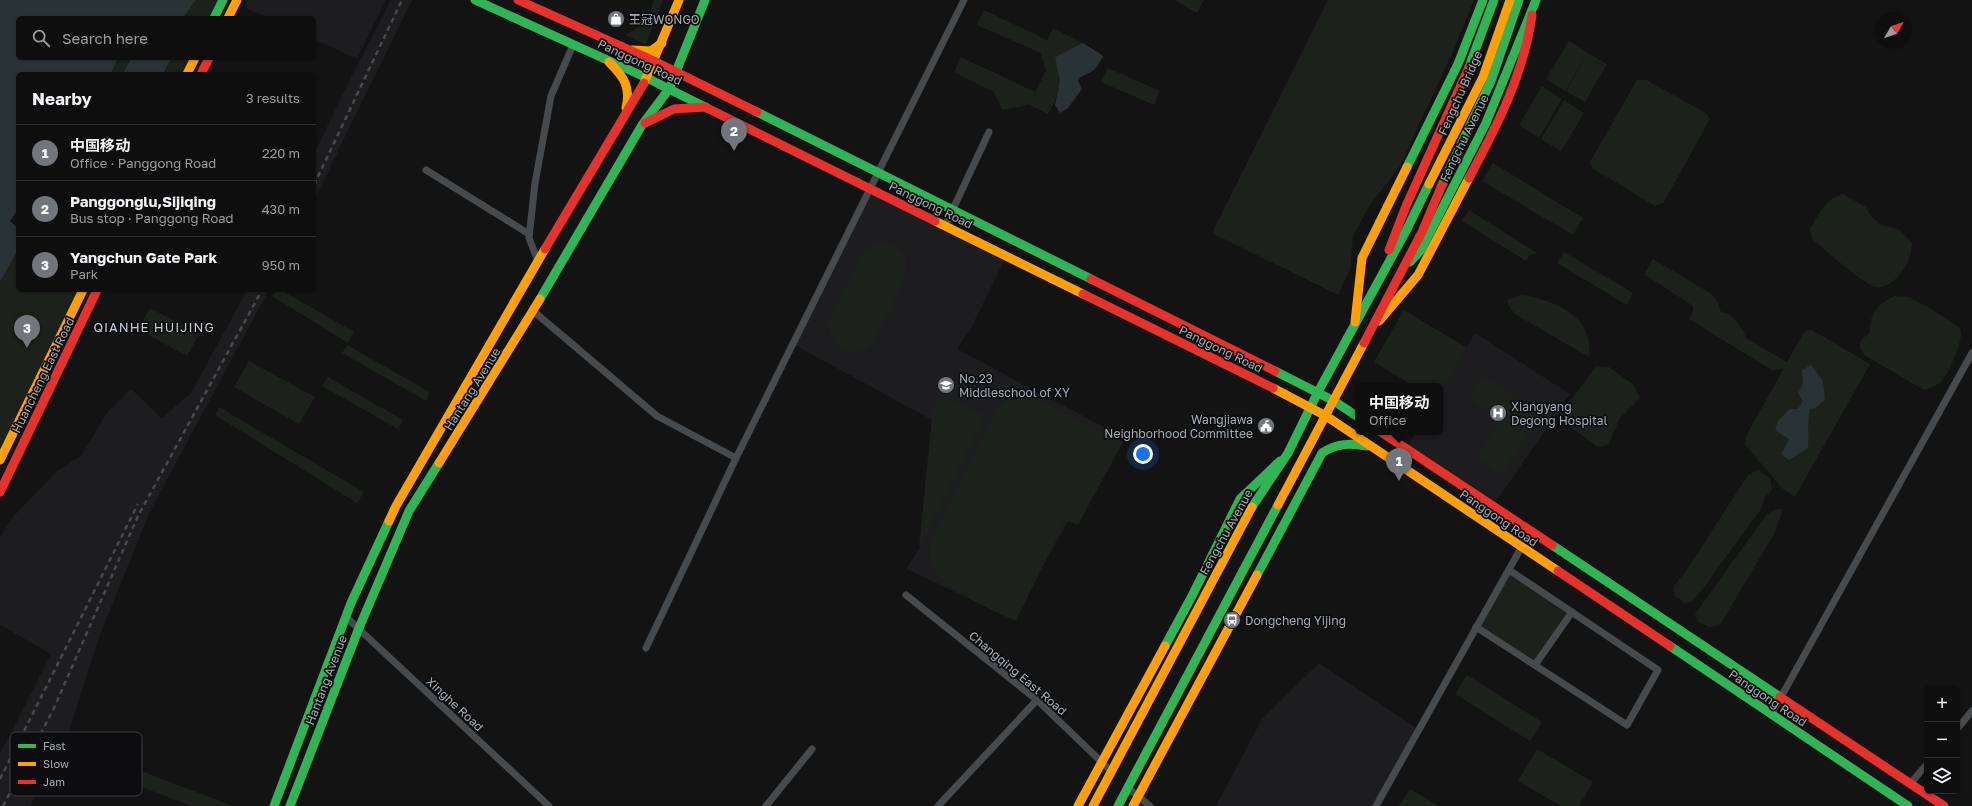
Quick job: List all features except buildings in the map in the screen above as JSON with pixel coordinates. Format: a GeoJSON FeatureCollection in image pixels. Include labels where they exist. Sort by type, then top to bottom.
{"type":"FeatureCollection","features":[{"type":"Feature","properties":{"kind":"main road"},"geometry":{"type":"LineString","coordinates":[[215,16],[223,0]]}},
{"type":"Feature","properties":{"kind":"main road"},"geometry":{"type":"LineString","coordinates":[[229,16],[237,0]]}},
{"type":"Feature","properties":{"kind":"main road","name":"Panggong Road"},"geometry":{"type":"LineString","coordinates":[[475,0],[647,78],[1311,407],[1771,714],[1903,805]]}},
{"type":"Feature","properties":{"kind":"main road","name":"Panggong Road"},"geometry":{"type":"LineString","coordinates":[[518,0],[654,61],[878,171],[1318,392],[1355,415]]}},
{"type":"Feature","properties":{"kind":"main road","name":"Hantang Avenue"},"geometry":{"type":"LineString","coordinates":[[274,806],[346,617],[396,506],[538,261],[647,78],[679,0]]}},
{"type":"Feature","properties":{"kind":"main road","name":"Hantang Avenue"},"geometry":{"type":"LineString","coordinates":[[290,806],[359,628],[409,511],[508,353],[642,125],[669,89],[705,0]]}},
{"type":"Feature","properties":{"kind":"main road"},"geometry":{"type":"LineString","coordinates":[[1355,322],[1362,258],[1458,64],[1483,0]]}},
{"type":"Feature","properties":{"kind":"main road","name":"Fengchu Avenue"},"geometry":{"type":"LineString","coordinates":[[1383,272],[1395,232],[1465,78],[1494,0]]}},
{"type":"Feature","properties":{"kind":"main road","name":"Fengchu Bridge"},"geometry":{"type":"LineString","coordinates":[[1437,171],[1483,77],[1510,0]]}},
{"type":"Feature","properties":{"kind":"main road","name":"Fengchu Bridge"},"geometry":{"type":"LineString","coordinates":[[1446,175],[1491,81],[1519,0]]}},
{"type":"Feature","properties":{"kind":"main road","name":"Fengchu Avenue"},"geometry":{"type":"LineString","coordinates":[[1397,278],[1422,250],[1452,191],[1486,123],[1533,11],[1536,0]]}},
{"type":"Feature","properties":{"kind":"main road"},"geometry":{"type":"LineString","coordinates":[[1370,331],[1418,275],[1491,137],[1521,68],[1529,38],[1533,11]]}},
{"type":"Feature","properties":{"kind":"main road"},"geometry":{"type":"LineString","coordinates":[[627,49],[651,51],[662,43]]}},
{"type":"Feature","properties":{"kind":"main road"},"geometry":{"type":"LineString","coordinates":[[683,54],[686,73],[697,83]]}},
{"type":"Feature","properties":{"kind":"main road"},"geometry":{"type":"LineString","coordinates":[[606,59],[623,76],[630,90],[624,117]]}},
{"type":"Feature","properties":{"kind":"main road"},"geometry":{"type":"LineString","coordinates":[[188,72],[194,60]]}},
{"type":"Feature","properties":{"kind":"main road"},"geometry":{"type":"LineString","coordinates":[[202,72],[208,60]]}},
{"type":"Feature","properties":{"kind":"main road"},"geometry":{"type":"LineString","coordinates":[[642,125],[662,113],[679,107],[706,107]]}},
{"type":"Feature","properties":{"kind":"main road","name":"Fengchu Avenue"},"geometry":{"type":"LineString","coordinates":[[1093,806],[1246,515],[1288,453],[1318,392],[1437,171]]}},
{"type":"Feature","properties":{"kind":"main road","name":"Fengchu Avenue"},"geometry":{"type":"LineString","coordinates":[[1118,806],[1334,401],[1422,232],[1446,175]]}},
{"type":"Feature","properties":{"kind":"main road","name":"Huancheng East Road"},"geometry":{"type":"LineString","coordinates":[[0,460],[82,292]]}},
{"type":"Feature","properties":{"kind":"main road","name":"Huancheng East Road"},"geometry":{"type":"LineString","coordinates":[[0,492],[96,292]]}},
{"type":"Feature","properties":{"kind":"main road","name":"Panggong Road"},"geometry":{"type":"LineString","coordinates":[[1386,435],[1944,806]]}},
{"type":"Feature","properties":{"kind":"main road"},"geometry":{"type":"LineString","coordinates":[[1133,806],[1322,453],[1330,447],[1345,442],[1369,446]]}},
{"type":"Feature","properties":{"kind":"main road"},"geometry":{"type":"LineString","coordinates":[[1078,806],[1193,594],[1240,499],[1288,453]]}},
{"type":"Feature","properties":{"kind":"main road"},"geometry":{"type":"LineString","coordinates":[[1168,665],[1182,612]]}},
{"type":"Feature","properties":{"kind":"main road"},"geometry":{"type":"LineString","coordinates":[[1195,689],[1207,638]]}},
{"type":"Feature","properties":{"kind":"main road"},"geometry":{"type":"LineString","coordinates":[[1083,806],[1087,790]]}},
{"type":"Feature","properties":{"kind":"street"},"geometry":{"type":"LineString","coordinates":[[646,648],[736,458],[964,0]]}},
{"type":"Feature","properties":{"kind":"street"},"geometry":{"type":"LineString","coordinates":[[538,261],[529,238],[535,183],[551,96],[573,45]]}},
{"type":"Feature","properties":{"kind":"street"},"geometry":{"type":"LineString","coordinates":[[945,226],[989,132]]}},
{"type":"Feature","properties":{"kind":"street"},"geometry":{"type":"LineString","coordinates":[[426,170],[529,234]]}},
{"type":"Feature","properties":{"kind":"street"},"geometry":{"type":"LineString","coordinates":[[532,310],[657,416],[736,458]]}},
{"type":"Feature","properties":{"kind":"street"},"geometry":{"type":"LineString","coordinates":[[1771,714],[1972,353]]}},
{"type":"Feature","properties":{"kind":"street"},"geometry":{"type":"LineString","coordinates":[[1376,806],[1521,548]]}},
{"type":"Feature","properties":{"kind":"street"},"geometry":{"type":"LineString","coordinates":[[1476,628],[1627,725],[1658,670],[1509,570]]}},
{"type":"Feature","properties":{"kind":"street","name":"Changqing East Road"},"geometry":{"type":"LineString","coordinates":[[906,595],[1037,700],[1111,772]]}},
{"type":"Feature","properties":{"kind":"street"},"geometry":{"type":"LineString","coordinates":[[1535,665],[1572,612]]}},
{"type":"Feature","properties":{"kind":"street","name":"Xinghe Road"},"geometry":{"type":"LineString","coordinates":[[346,617],[548,806]]}},
{"type":"Feature","properties":{"kind":"street"},"geometry":{"type":"LineString","coordinates":[[938,806],[1037,700]]}},
{"type":"Feature","properties":{"kind":"street"},"geometry":{"type":"LineString","coordinates":[[1960,725],[1972,711]]}},
{"type":"Feature","properties":{"kind":"street"},"geometry":{"type":"LineString","coordinates":[[766,806],[812,749]]}},
{"type":"Feature","properties":{"kind":"street"},"geometry":{"type":"LineString","coordinates":[[1910,784],[1924,768]]}},
{"type":"Feature","properties":{"kind":"street"},"geometry":{"type":"LineString","coordinates":[[1128,788],[1150,806]]}},
{"type":"Feature","properties":{"kind":"shaded area"},"geometry":{"type":"Polygon","coordinates":[[[0,0],[196,0],[184,16],[16,16],[16,60],[117,60],[112,72],[16,72],[16,212],[10,221],[16,226],[16,254],[0,282],[0,0]]]}},
{"type":"Feature","properties":{"kind":"shaded area"},"geometry":{"type":"Polygon","coordinates":[[[196,0],[223,0],[215,16],[184,16],[196,0]]]}},
{"type":"Feature","properties":{"kind":"shaded area"},"geometry":{"type":"Polygon","coordinates":[[[248,0],[386,0],[357,59],[316,40],[316,16],[264,16],[244,7],[248,0]]]}},
{"type":"Feature","properties":{"kind":"shaded area"},"geometry":{"type":"Polygon","coordinates":[[[391,0],[412,0],[316,196],[316,150],[353,73],[391,0]]]}},
{"type":"Feature","properties":{"kind":"shaded area"},"geometry":{"type":"Polygon","coordinates":[[[654,0],[663,0],[646,45],[625,35],[645,23],[654,0]]]}},
{"type":"Feature","properties":{"kind":"shaded area"},"geometry":{"type":"Polygon","coordinates":[[[1174,0],[1204,0],[1197,13],[1174,0]]]}},
{"type":"Feature","properties":{"kind":"shaded area"},"geometry":{"type":"Polygon","coordinates":[[[1328,0],[1474,0],[1451,56],[1400,166],[1370,205],[1353,236],[1350,270],[1338,295],[1212,233],[1328,0]]]}},
{"type":"Feature","properties":{"kind":"shaded area"},"geometry":{"type":"Polygon","coordinates":[[[984,10],[1047,40],[1053,28],[1083,43],[1055,57],[1061,80],[1055,101],[1048,114],[1029,105],[1002,110],[994,92],[954,72],[961,57],[1035,92],[1046,71],[1041,53],[977,25],[984,10]]]}},
{"type":"Feature","properties":{"kind":"shaded area"},"geometry":{"type":"Polygon","coordinates":[[[1569,41],[1588,53],[1565,91],[1546,79],[1569,41]]]}},
{"type":"Feature","properties":{"kind":"shaded area"},"geometry":{"type":"Polygon","coordinates":[[[1083,43],[1103,57],[1093,71],[1079,78],[1078,81],[1082,89],[1068,108],[1060,113],[1055,105],[1060,80],[1055,57],[1083,43]]]}},
{"type":"Feature","properties":{"kind":"shaded area"},"geometry":{"type":"Polygon","coordinates":[[[1588,53],[1607,64],[1585,102],[1566,91],[1588,53]]]}},
{"type":"Feature","properties":{"kind":"shaded area"},"geometry":{"type":"Polygon","coordinates":[[[117,60],[194,60],[188,72],[112,72],[117,60]]]}},
{"type":"Feature","properties":{"kind":"shaded area"},"geometry":{"type":"Polygon","coordinates":[[[130,60],[170,60],[164,72],[124,72],[130,60]]]}},
{"type":"Feature","properties":{"kind":"shaded area"},"geometry":{"type":"Polygon","coordinates":[[[1108,68],[1160,91],[1154,105],[1101,82],[1108,68]]]}},
{"type":"Feature","properties":{"kind":"shaded area"},"geometry":{"type":"Polygon","coordinates":[[[1637,80],[1646,80],[1706,113],[1710,119],[1664,202],[1655,206],[1592,168],[1590,162],[1637,80]]]}},
{"type":"Feature","properties":{"kind":"shaded area"},"geometry":{"type":"Polygon","coordinates":[[[1542,86],[1562,99],[1539,138],[1519,125],[1542,86]]]}},
{"type":"Feature","properties":{"kind":"shaded area"},"geometry":{"type":"Polygon","coordinates":[[[1564,100],[1584,113],[1561,151],[1541,139],[1564,100]]]}},
{"type":"Feature","properties":{"kind":"shaded area"},"geometry":{"type":"Polygon","coordinates":[[[1493,163],[1583,218],[1573,235],[1482,181],[1493,163]]]}},
{"type":"Feature","properties":{"kind":"shaded area","name":"No.23 Middleschool of XY"},"geometry":{"type":"Polygon","coordinates":[[[870,188],[1005,259],[970,330],[957,349],[1117,434],[1013,619],[906,569],[920,547],[932,420],[793,344],[870,188]]]}},
{"type":"Feature","properties":{"kind":"shaded area"},"geometry":{"type":"Polygon","coordinates":[[[1843,194],[1866,207],[1870,215],[1881,225],[1899,229],[1912,243],[1910,257],[1906,266],[1899,276],[1889,284],[1879,287],[1867,283],[1851,272],[1812,239],[1810,229],[1823,208],[1832,199],[1843,194]]]}},
{"type":"Feature","properties":{"kind":"shaded area"},"geometry":{"type":"Polygon","coordinates":[[[1469,210],[1537,253],[1530,255],[1526,261],[1462,221],[1469,210]]]}},
{"type":"Feature","properties":{"kind":"shaded area"},"geometry":{"type":"Polygon","coordinates":[[[877,244],[892,246],[902,251],[906,259],[904,279],[889,312],[872,343],[864,350],[857,352],[849,351],[839,346],[834,340],[829,330],[829,321],[865,251],[877,244]]]}},
{"type":"Feature","properties":{"kind":"shaded area"},"geometry":{"type":"Polygon","coordinates":[[[1564,252],[1633,293],[1627,305],[1557,263],[1564,252]]]}},
{"type":"Feature","properties":{"kind":"shaded area"},"geometry":{"type":"Polygon","coordinates":[[[16,254],[16,292],[82,292],[0,460],[0,282],[16,254]]]}},
{"type":"Feature","properties":{"kind":"shaded area"},"geometry":{"type":"Polygon","coordinates":[[[1653,259],[1712,294],[1718,302],[1721,312],[1730,314],[1743,330],[1746,338],[1787,362],[1805,331],[1812,330],[1870,364],[1795,497],[1783,489],[1745,445],[1747,434],[1784,368],[1773,371],[1689,319],[1693,313],[1693,306],[1644,274],[1653,259]]]}},
{"type":"Feature","properties":{"kind":"shaded area"},"geometry":{"type":"Polygon","coordinates":[[[246,292],[268,292],[151,509],[99,637],[68,732],[11,732],[51,654],[0,625],[0,538],[10,520],[57,471],[81,456],[106,414],[131,389],[162,418],[191,393],[246,292]]]}},
{"type":"Feature","properties":{"kind":"shaded area"},"geometry":{"type":"Polygon","coordinates":[[[275,292],[284,292],[354,332],[348,343],[272,296],[275,292]]]}},
{"type":"Feature","properties":{"kind":"shaded area"},"geometry":{"type":"Polygon","coordinates":[[[1522,295],[1548,301],[1559,306],[1579,321],[1585,331],[1589,343],[1589,357],[1515,314],[1508,305],[1507,300],[1522,295]]]}},
{"type":"Feature","properties":{"kind":"shaded area"},"geometry":{"type":"Polygon","coordinates":[[[1895,296],[1907,297],[1915,300],[1945,317],[1960,329],[1961,333],[1959,346],[1953,360],[1945,377],[1935,386],[1924,390],[1866,356],[1860,349],[1860,341],[1870,332],[1873,314],[1880,305],[1895,296]]]}},
{"type":"Feature","properties":{"kind":"shaded area"},"geometry":{"type":"Polygon","coordinates":[[[150,308],[199,334],[187,356],[138,329],[150,308]]]}},
{"type":"Feature","properties":{"kind":"shaded area"},"geometry":{"type":"Polygon","coordinates":[[[1404,310],[1467,348],[1443,388],[1443,383],[1409,383],[1374,362],[1404,310]]]}},
{"type":"Feature","properties":{"kind":"shaded area","name":"Xiangyang Degong Hospital"},"geometry":{"type":"Polygon","coordinates":[[[1475,333],[1570,394],[1493,506],[1406,448],[1414,435],[1443,435],[1443,388],[1475,333]]]}},
{"type":"Feature","properties":{"kind":"shaded area"},"geometry":{"type":"Polygon","coordinates":[[[347,345],[430,392],[426,401],[342,353],[347,345]]]}},
{"type":"Feature","properties":{"kind":"shaded area"},"geometry":{"type":"Polygon","coordinates":[[[249,361],[315,397],[299,424],[234,387],[249,361]]]}},
{"type":"Feature","properties":{"kind":"shaded area"},"geometry":{"type":"Polygon","coordinates":[[[1811,365],[1823,381],[1825,399],[1816,408],[1810,409],[1808,424],[1808,448],[1789,460],[1781,454],[1789,439],[1775,430],[1778,421],[1790,409],[1798,409],[1803,401],[1798,393],[1803,384],[1802,370],[1811,365]]]}},
{"type":"Feature","properties":{"kind":"shaded area"},"geometry":{"type":"Polygon","coordinates":[[[1596,366],[1609,367],[1634,385],[1640,398],[1620,418],[1608,445],[1598,447],[1568,425],[1563,419],[1566,407],[1596,366]]]}},
{"type":"Feature","properties":{"kind":"shaded area"},"geometry":{"type":"Polygon","coordinates":[[[1483,376],[1536,411],[1537,420],[1502,474],[1477,457],[1501,419],[1469,398],[1483,376]]]}},
{"type":"Feature","properties":{"kind":"shaded area"},"geometry":{"type":"Polygon","coordinates":[[[328,377],[403,420],[398,429],[322,386],[328,377]]]}},
{"type":"Feature","properties":{"kind":"shaded area"},"geometry":{"type":"Polygon","coordinates":[[[942,395],[985,416],[919,547],[933,408],[942,395]]]}},
{"type":"Feature","properties":{"kind":"shaded area"},"geometry":{"type":"Polygon","coordinates":[[[1026,396],[1039,400],[1123,442],[1078,525],[1065,520],[1016,621],[978,603],[951,586],[932,566],[929,555],[932,540],[998,408],[1005,402],[1026,396]]]}},
{"type":"Feature","properties":{"kind":"shaded area"},"geometry":{"type":"Polygon","coordinates":[[[219,407],[364,492],[357,503],[215,415],[219,407]]]}},
{"type":"Feature","properties":{"kind":"shaded area"},"geometry":{"type":"Polygon","coordinates":[[[1758,470],[1770,478],[1772,490],[1765,497],[1761,509],[1701,591],[1692,602],[1684,603],[1674,595],[1674,586],[1686,571],[1748,475],[1758,470]]]}},
{"type":"Feature","properties":{"kind":"shaded area"},"geometry":{"type":"Polygon","coordinates":[[[1777,509],[1783,510],[1774,534],[1720,625],[1709,627],[1697,621],[1695,614],[1767,514],[1777,509]]]}},
{"type":"Feature","properties":{"kind":"shaded area"},"geometry":{"type":"Polygon","coordinates":[[[1509,570],[1572,612],[1535,665],[1476,627],[1509,570]]]}},
{"type":"Feature","properties":{"kind":"shaded area"},"geometry":{"type":"Polygon","coordinates":[[[1319,663],[1419,730],[1373,806],[1216,806],[1262,719],[1319,663]]]}},
{"type":"Feature","properties":{"kind":"shaded area"},"geometry":{"type":"Polygon","coordinates":[[[1467,675],[1542,722],[1530,741],[1455,694],[1467,675]]]}},
{"type":"Feature","properties":{"kind":"shaded area"},"geometry":{"type":"Polygon","coordinates":[[[10,734],[10,796],[35,796],[30,806],[0,806],[0,754],[10,734]]]}},
{"type":"Feature","properties":{"kind":"shaded area"},"geometry":{"type":"Polygon","coordinates":[[[1537,749],[1593,782],[1579,806],[1561,806],[1518,781],[1537,749]]]}},
{"type":"Feature","properties":{"kind":"shaded area"},"geometry":{"type":"Polygon","coordinates":[[[142,771],[233,806],[191,806],[142,787],[142,771]]]}},
{"type":"Feature","properties":{"kind":"shaded area"},"geometry":{"type":"Polygon","coordinates":[[[1410,789],[1439,806],[1399,806],[1410,789]]]}},
{"type":"Feature","properties":{"kind":"railway"},"geometry":{"type":"LineString","coordinates":[[316,181],[402,0]]}},
{"type":"Feature","properties":{"kind":"railway"},"geometry":{"type":"LineString","coordinates":[[42,732],[54,708],[138,516],[261,292]]}},
{"type":"Feature","properties":{"kind":"railway"},"geometry":{"type":"LineString","coordinates":[[24,732],[138,504]]}},
{"type":"Feature","properties":{"kind":"railway"},"geometry":{"type":"LineString","coordinates":[[0,779],[10,759]]}},
{"type":"Feature","properties":{"kind":"railway"},"geometry":{"type":"LineString","coordinates":[[3,806],[10,793]]}},
{"type":"Feature","properties":{"kind":"traffic: fast"},"geometry":{"type":"LineString","coordinates":[[215,16],[223,0]]}},
{"type":"Feature","properties":{"kind":"traffic: fast"},"geometry":{"type":"LineString","coordinates":[[475,0],[647,78],[707,108]]}},
{"type":"Feature","properties":{"kind":"traffic: fast"},"geometry":{"type":"LineString","coordinates":[[540,299],[642,125],[669,89],[705,0]]}},
{"type":"Feature","properties":{"kind":"traffic: fast"},"geometry":{"type":"LineString","coordinates":[[1407,167],[1458,64],[1483,0]]}},
{"type":"Feature","properties":{"kind":"traffic: fast"},"geometry":{"type":"LineString","coordinates":[[1469,67],[1494,0]]}},
{"type":"Feature","properties":{"kind":"traffic: fast"},"geometry":{"type":"LineString","coordinates":[[1442,185],[1491,81],[1519,0]]}},
{"type":"Feature","properties":{"kind":"traffic: fast"},"geometry":{"type":"LineString","coordinates":[[1410,262],[1421,250],[1486,123],[1536,0]]}},
{"type":"Feature","properties":{"kind":"traffic: fast"},"geometry":{"type":"LineString","coordinates":[[757,112],[1091,279]]}},
{"type":"Feature","properties":{"kind":"traffic: fast"},"geometry":{"type":"LineString","coordinates":[[1252,507],[1288,453],[1318,392],[1407,229],[1429,184]]}},
{"type":"Feature","properties":{"kind":"traffic: fast"},"geometry":{"type":"LineString","coordinates":[[1275,371],[1334,401]]}},
{"type":"Feature","properties":{"kind":"traffic: fast"},"geometry":{"type":"LineString","coordinates":[[1334,401],[1355,415]]}},
{"type":"Feature","properties":{"kind":"traffic: fast"},"geometry":{"type":"LineString","coordinates":[[1257,575],[1322,453],[1333,447],[1344,445],[1355,444],[1367,446]]}},
{"type":"Feature","properties":{"kind":"traffic: fast"},"geometry":{"type":"LineString","coordinates":[[1165,646],[1193,594],[1240,499],[1280,461]]}},
{"type":"Feature","properties":{"kind":"traffic: fast"},"geometry":{"type":"LineString","coordinates":[[290,806],[359,628],[409,511],[439,463]]}},
{"type":"Feature","properties":{"kind":"traffic: fast"},"geometry":{"type":"LineString","coordinates":[[1118,806],[1278,505]]}},
{"type":"Feature","properties":{"kind":"traffic: fast"},"geometry":{"type":"LineString","coordinates":[[274,806],[351,603],[389,521]]}},
{"type":"Feature","properties":{"kind":"traffic: fast"},"geometry":{"type":"LineString","coordinates":[[1552,545],[1780,697]]}},
{"type":"Feature","properties":{"kind":"traffic: fast"},"geometry":{"type":"LineString","coordinates":[[1670,646],[1908,806]]}},
{"type":"Feature","properties":{"kind":"traffic: slow"},"geometry":{"type":"LineString","coordinates":[[229,16],[237,0]]}},
{"type":"Feature","properties":{"kind":"traffic: slow"},"geometry":{"type":"LineString","coordinates":[[644,83],[679,0]]}},
{"type":"Feature","properties":{"kind":"traffic: slow"},"geometry":{"type":"LineString","coordinates":[[1429,184],[1483,77],[1510,0]]}},
{"type":"Feature","properties":{"kind":"traffic: slow"},"geometry":{"type":"LineString","coordinates":[[632,50],[651,51],[662,43]]}},
{"type":"Feature","properties":{"kind":"traffic: slow"},"geometry":{"type":"LineString","coordinates":[[188,72],[194,60]]}},
{"type":"Feature","properties":{"kind":"traffic: slow"},"geometry":{"type":"LineString","coordinates":[[609,62],[619,73],[627,88],[628,94],[626,108]]}},
{"type":"Feature","properties":{"kind":"traffic: slow"},"geometry":{"type":"LineString","coordinates":[[1355,322],[1362,258],[1407,167]]}},
{"type":"Feature","properties":{"kind":"traffic: slow"},"geometry":{"type":"LineString","coordinates":[[1379,321],[1418,275],[1469,178]]}},
{"type":"Feature","properties":{"kind":"traffic: slow"},"geometry":{"type":"LineString","coordinates":[[935,221],[1083,294]]}},
{"type":"Feature","properties":{"kind":"traffic: slow"},"geometry":{"type":"LineString","coordinates":[[389,521],[396,506],[545,249]]}},
{"type":"Feature","properties":{"kind":"traffic: slow"},"geometry":{"type":"LineString","coordinates":[[0,460],[82,292]]}},
{"type":"Feature","properties":{"kind":"traffic: slow"},"geometry":{"type":"LineString","coordinates":[[439,463],[540,299]]}},
{"type":"Feature","properties":{"kind":"traffic: slow"},"geometry":{"type":"LineString","coordinates":[[1278,505],[1364,343]]}},
{"type":"Feature","properties":{"kind":"traffic: slow"},"geometry":{"type":"LineString","coordinates":[[1273,388],[1326,416]]}},
{"type":"Feature","properties":{"kind":"traffic: slow"},"geometry":{"type":"LineString","coordinates":[[1326,416],[1558,571]]}},
{"type":"Feature","properties":{"kind":"traffic: slow"},"geometry":{"type":"LineString","coordinates":[[1093,806],[1252,507]]}},
{"type":"Feature","properties":{"kind":"traffic: slow"},"geometry":{"type":"LineString","coordinates":[[1133,806],[1257,575]]}},
{"type":"Feature","properties":{"kind":"traffic: slow"},"geometry":{"type":"LineString","coordinates":[[1078,806],[1165,646]]}},
{"type":"Feature","properties":{"kind":"traffic: jam"},"geometry":{"type":"LineString","coordinates":[[518,0],[654,61],[757,112]]}},
{"type":"Feature","properties":{"kind":"traffic: jam"},"geometry":{"type":"LineString","coordinates":[[1469,178],[1490,139],[1516,79],[1523,58],[1532,15]]}},
{"type":"Feature","properties":{"kind":"traffic: jam"},"geometry":{"type":"LineString","coordinates":[[202,72],[208,60]]}},
{"type":"Feature","properties":{"kind":"traffic: jam"},"geometry":{"type":"LineString","coordinates":[[1389,250],[1406,206],[1469,67]]}},
{"type":"Feature","properties":{"kind":"traffic: jam"},"geometry":{"type":"LineString","coordinates":[[545,249],[644,83]]}},
{"type":"Feature","properties":{"kind":"traffic: jam"},"geometry":{"type":"LineString","coordinates":[[645,123],[674,109],[706,107]]}},
{"type":"Feature","properties":{"kind":"traffic: jam"},"geometry":{"type":"LineString","coordinates":[[707,108],[935,221]]}},
{"type":"Feature","properties":{"kind":"traffic: jam"},"geometry":{"type":"LineString","coordinates":[[1364,343],[1422,232],[1442,185]]}},
{"type":"Feature","properties":{"kind":"traffic: jam"},"geometry":{"type":"LineString","coordinates":[[1091,279],[1275,371]]}},
{"type":"Feature","properties":{"kind":"traffic: jam"},"geometry":{"type":"LineString","coordinates":[[0,492],[96,292]]}},
{"type":"Feature","properties":{"kind":"traffic: jam"},"geometry":{"type":"LineString","coordinates":[[1083,294],[1273,388]]}},
{"type":"Feature","properties":{"kind":"traffic: jam"},"geometry":{"type":"LineString","coordinates":[[1386,435],[1552,545]]}},
{"type":"Feature","properties":{"kind":"traffic: jam"},"geometry":{"type":"LineString","coordinates":[[1558,571],[1670,646]]}},
{"type":"Feature","properties":{"kind":"traffic: jam"},"geometry":{"type":"LineString","coordinates":[[1780,697],[1944,806]]}},
{"type":"Feature","properties":{"kind":"place","name":"王冠WONGO"},"geometry":{"type":"Point","coordinates":[616,19]}},
{"type":"Feature","properties":{"kind":"place","name":"Panggonglu,Sijiqing"},"geometry":{"type":"Point","coordinates":[734,151]}},
{"type":"Feature","properties":{"kind":"place","name":"Yangchun Gate Park"},"geometry":{"type":"Point","coordinates":[27,348]}},
{"type":"Feature","properties":{"kind":"place","name":"No.23 Middleschool of XY"},"geometry":{"type":"Point","coordinates":[946,385]}},
{"type":"Feature","properties":{"kind":"place","name":"Xiangyang Degong Hospital"},"geometry":{"type":"Point","coordinates":[1498,413]}},
{"type":"Feature","properties":{"kind":"place","name":"Wangjiawa Neighborhood Committee"},"geometry":{"type":"Point","coordinates":[1266,426]}},
{"type":"Feature","properties":{"kind":"place","name":"中国移动"},"geometry":{"type":"Point","coordinates":[1399,481]}},
{"type":"Feature","properties":{"kind":"place","name":"Dongcheng Yijing"},"geometry":{"type":"Point","coordinates":[1232,620]}},
{"type":"Feature","properties":{"kind":"district","name":"QIANHE HUIJING"},"geometry":{"type":"Point","coordinates":[154,327]}}]}
